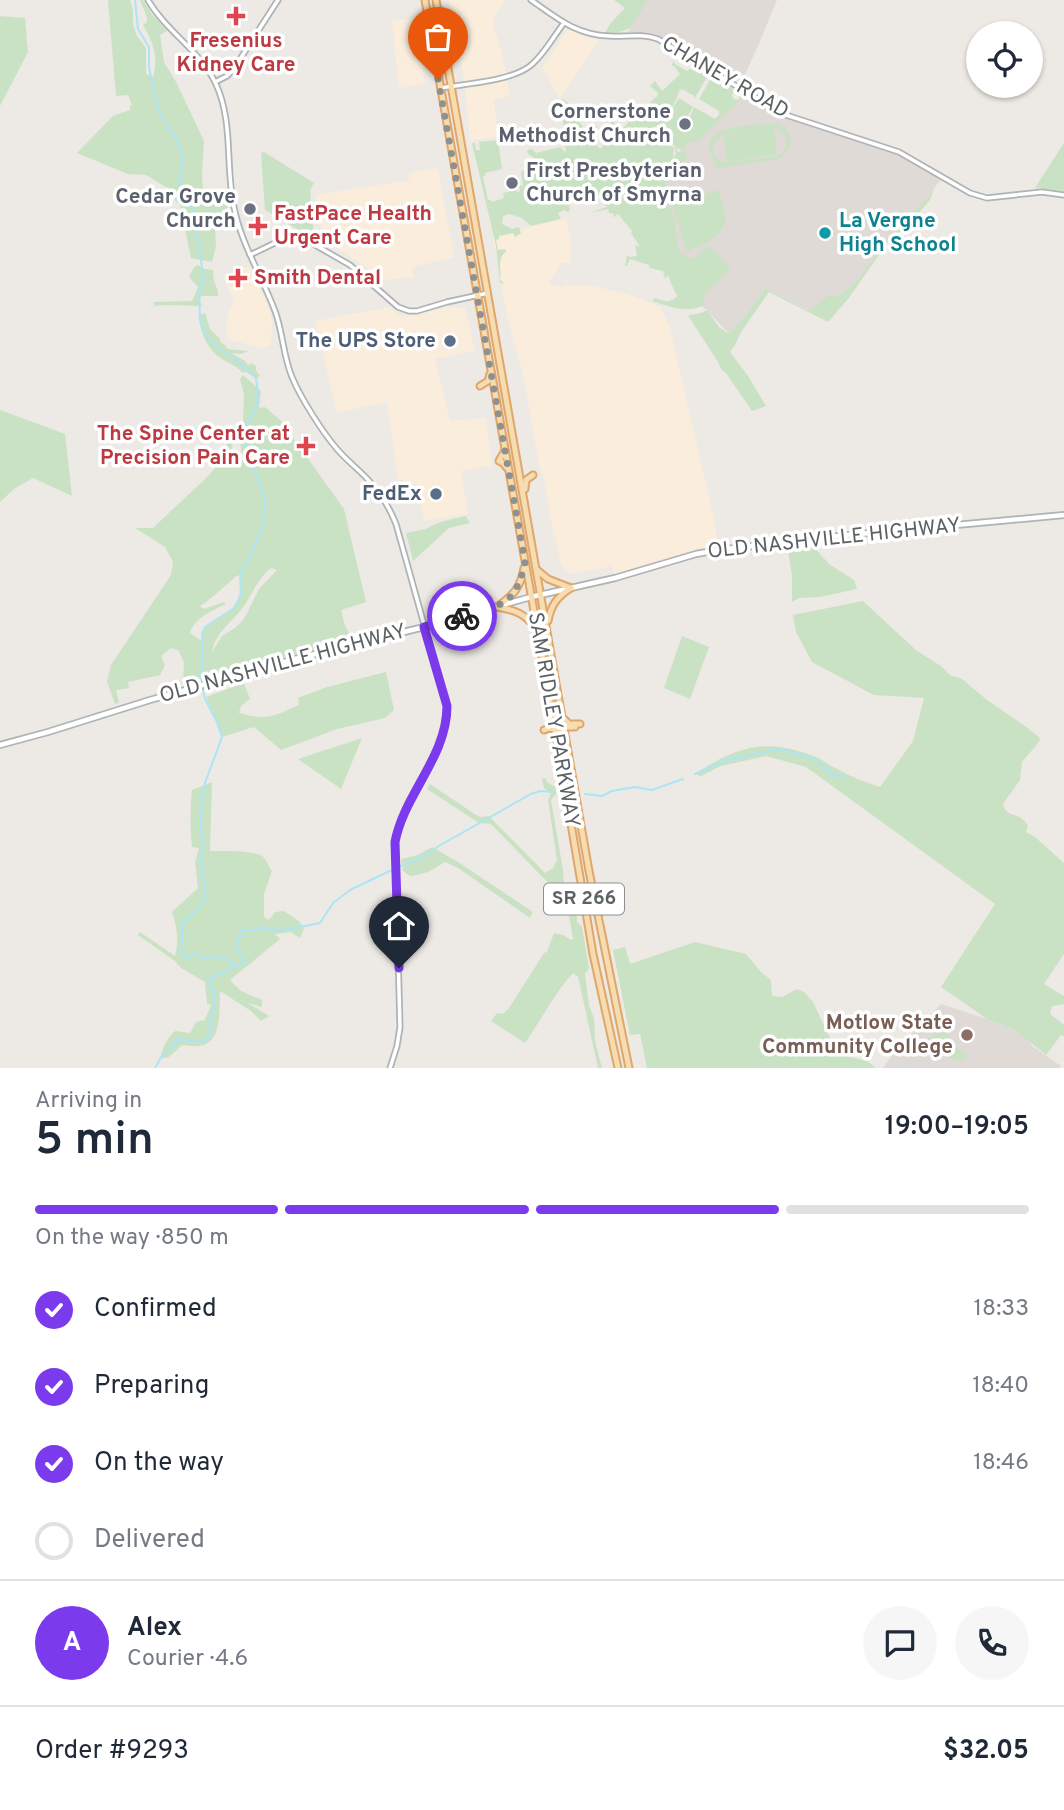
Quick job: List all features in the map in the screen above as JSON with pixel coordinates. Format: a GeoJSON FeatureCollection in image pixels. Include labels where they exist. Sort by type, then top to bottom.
{"type":"FeatureCollection","features":[{"type":"Feature","properties":{"kind":"main road"},"geometry":{"type":"LineString","coordinates":[[425,0],[495,396]]}},
{"type":"Feature","properties":{"kind":"main road","name":"SAM RIDLEY PARKWAY"},"geometry":{"type":"LineString","coordinates":[[437,0],[589,871],[629,1068]]}},
{"type":"Feature","properties":{"kind":"main road"},"geometry":{"type":"LineString","coordinates":[[491,371],[488,381],[480,386],[490,389],[495,396]]}},
{"type":"Feature","properties":{"kind":"main road","name":"SAM RIDLEY PARKWAY"},"geometry":{"type":"LineString","coordinates":[[495,396],[504,448],[499,461],[505,464],[509,471],[593,954],[618,1068]]}},
{"type":"Feature","properties":{"kind":"main road"},"geometry":{"type":"LineString","coordinates":[[519,468],[524,474],[533,475],[526,480],[524,486],[525,503]]}},
{"type":"Feature","properties":{"kind":"main road","name":"OLD NASHVILLE HIGHWAY"},"geometry":{"type":"LineString","coordinates":[[0,745],[206,684],[531,597],[615,578],[696,554],[844,535],[1064,515]]}},
{"type":"Feature","properties":{"kind":"main road"},"geometry":{"type":"LineString","coordinates":[[497,607],[518,588],[525,562]]}},
{"type":"Feature","properties":{"kind":"main road"},"geometry":{"type":"LineString","coordinates":[[536,569],[548,579],[571,588]]}},
{"type":"Feature","properties":{"kind":"main road"},"geometry":{"type":"LineString","coordinates":[[547,625],[552,604],[559,595],[571,588]]}},
{"type":"Feature","properties":{"kind":"main road"},"geometry":{"type":"LineString","coordinates":[[497,607],[523,614],[537,631]]}},
{"type":"Feature","properties":{"kind":"main road"},"geometry":{"type":"LineString","coordinates":[[546,680],[559,726],[575,727]]}},
{"type":"Feature","properties":{"kind":"main road"},"geometry":{"type":"LineString","coordinates":[[563,717],[569,723],[580,724],[570,730],[568,735],[573,780]]}},
{"type":"Feature","properties":{"kind":"main road"},"geometry":{"type":"LineString","coordinates":[[556,737],[550,731],[544,730],[559,730],[562,735],[573,780]]}},
{"type":"Feature","properties":{"kind":"street"},"geometry":{"type":"LineString","coordinates":[[148,0],[162,20],[200,60],[215,82],[227,124],[233,204],[242,237],[276,313],[288,364],[296,385],[332,443],[371,483],[390,510],[447,706],[447,718],[438,747],[399,826],[395,842],[400,1027],[390,1068]]}},
{"type":"Feature","properties":{"kind":"street"},"geometry":{"type":"LineString","coordinates":[[215,82],[233,70],[278,0]]}},
{"type":"Feature","properties":{"kind":"street","name":"CHANEY ROAD"},"geometry":{"type":"LineString","coordinates":[[531,0],[579,31],[607,36],[638,35],[658,39],[783,114],[900,152],[979,197],[1042,192],[1064,195]]}},
{"type":"Feature","properties":{"kind":"street"},"geometry":{"type":"LineString","coordinates":[[440,88],[506,77],[525,70],[538,59],[564,23]]}},
{"type":"Feature","properties":{"kind":"street"},"geometry":{"type":"LineString","coordinates":[[250,255],[279,241],[309,241],[350,265],[398,307],[409,311],[488,293]]}},
{"type":"Feature","properties":{"kind":"shaded area"},"geometry":{"type":"Polygon","coordinates":[[[449,0],[505,0],[495,15],[493,24],[510,96],[494,100],[498,136],[470,141],[465,85],[449,0]]]}},
{"type":"Feature","properties":{"kind":"shaded area"},"geometry":{"type":"Polygon","coordinates":[[[648,0],[777,0],[741,83],[657,35],[628,32],[648,0]]]}},
{"type":"Feature","properties":{"kind":"shaded area"},"geometry":{"type":"Polygon","coordinates":[[[416,18],[425,84],[399,88],[392,21],[416,18]]]}},
{"type":"Feature","properties":{"kind":"shaded area"},"geometry":{"type":"Polygon","coordinates":[[[568,29],[600,39],[560,98],[542,68],[568,29]]]}},
{"type":"Feature","properties":{"kind":"shaded area"},"geometry":{"type":"Polygon","coordinates":[[[745,92],[783,114],[884,146],[943,177],[897,228],[858,279],[839,296],[828,295],[810,311],[765,288],[729,334],[698,304],[655,186],[686,143],[725,115],[745,92]]]}},
{"type":"Feature","properties":{"kind":"shaded area"},"geometry":{"type":"Polygon","coordinates":[[[438,168],[454,257],[412,267],[414,277],[387,280],[324,240],[316,195],[409,180],[409,173],[438,168]]]}},
{"type":"Feature","properties":{"kind":"shaded area"},"geometry":{"type":"Polygon","coordinates":[[[566,218],[571,241],[570,263],[561,263],[548,284],[561,287],[593,286],[629,295],[659,306],[669,324],[715,523],[718,550],[615,578],[612,566],[571,574],[561,565],[545,483],[539,466],[524,378],[507,316],[493,237],[566,218]]]}},
{"type":"Feature","properties":{"kind":"shaded area"},"geometry":{"type":"Polygon","coordinates":[[[249,266],[270,310],[272,324],[271,345],[260,348],[229,339],[226,330],[229,311],[234,301],[223,276],[249,266]]]}},
{"type":"Feature","properties":{"kind":"shaded area"},"geometry":{"type":"Polygon","coordinates":[[[390,307],[402,317],[449,307],[465,308],[475,351],[435,359],[450,421],[486,418],[492,466],[461,471],[468,514],[424,521],[418,484],[398,479],[387,402],[337,413],[315,321],[390,307]]]}},
{"type":"Feature","properties":{"kind":"shaded area","name":"Motlow State Community College"},"geometry":{"type":"Polygon","coordinates":[[[941,1004],[1015,1030],[1028,1039],[1032,1046],[1061,1066],[883,1068],[896,1050],[941,1004]]]}},
{"type":"Feature","properties":{"kind":"green space"},"geometry":{"type":"Polygon","coordinates":[[[108,0],[130,0],[137,36],[146,48],[146,74],[153,77],[155,56],[143,25],[147,22],[147,17],[140,0],[143,0],[167,31],[160,35],[164,62],[204,141],[203,193],[209,199],[225,194],[229,216],[215,223],[216,246],[212,262],[191,258],[180,205],[173,198],[174,192],[146,175],[128,174],[77,153],[113,116],[130,110],[132,105],[128,95],[116,96],[108,0]]]}},
{"type":"Feature","properties":{"kind":"green space"},"geometry":{"type":"Polygon","coordinates":[[[614,0],[648,0],[631,28],[605,33],[625,8],[614,0]]]}},
{"type":"Feature","properties":{"kind":"green space"},"geometry":{"type":"Polygon","coordinates":[[[0,16],[25,18],[28,52],[0,106],[0,16]]]}},
{"type":"Feature","properties":{"kind":"green space"},"geometry":{"type":"Polygon","coordinates":[[[674,60],[675,64],[687,71],[693,67],[708,76],[694,99],[694,96],[682,89],[679,91],[666,118],[679,98],[693,107],[678,128],[681,130],[682,128],[687,131],[692,122],[689,119],[694,107],[715,119],[719,115],[719,111],[699,99],[711,78],[735,90],[737,93],[732,94],[733,99],[738,100],[739,94],[742,96],[700,140],[689,142],[683,150],[676,148],[678,152],[686,152],[688,157],[680,172],[665,180],[669,191],[664,194],[674,219],[680,252],[692,259],[709,246],[730,267],[706,293],[703,298],[705,304],[686,309],[652,301],[655,298],[669,301],[677,296],[669,277],[665,279],[663,271],[630,259],[625,266],[627,255],[637,256],[635,245],[640,247],[632,231],[618,214],[612,218],[614,214],[609,213],[608,209],[588,213],[607,207],[605,204],[610,201],[605,194],[571,202],[568,212],[564,210],[558,213],[561,219],[531,226],[522,218],[509,214],[503,216],[502,224],[512,229],[519,227],[521,233],[515,237],[513,233],[499,236],[496,240],[498,250],[505,249],[506,252],[500,265],[500,280],[505,284],[500,283],[496,246],[472,143],[475,143],[476,150],[480,150],[479,142],[498,140],[502,169],[485,173],[483,177],[488,200],[492,202],[504,198],[503,193],[520,191],[519,186],[523,185],[521,172],[528,167],[531,172],[530,163],[534,158],[527,150],[532,149],[536,153],[560,147],[566,153],[561,100],[575,108],[580,103],[585,111],[581,109],[575,115],[588,134],[596,125],[598,128],[590,137],[600,149],[617,132],[609,125],[613,120],[621,130],[638,113],[630,105],[634,101],[642,110],[659,94],[650,86],[655,81],[662,91],[680,74],[671,66],[674,60]],[[666,118],[662,127],[657,125],[652,129],[657,134],[649,145],[657,135],[660,140],[674,148],[673,159],[676,153],[674,145],[666,142],[668,138],[663,135],[661,139],[659,134],[666,118]]]}},
{"type":"Feature","properties":{"kind":"green space"},"geometry":{"type":"Polygon","coordinates":[[[774,123],[786,129],[791,139],[784,155],[778,159],[714,169],[713,166],[718,164],[710,151],[712,137],[733,128],[774,123]],[[772,127],[722,135],[715,143],[715,155],[726,163],[775,156],[782,153],[786,138],[782,131],[774,127],[777,154],[727,162],[723,136],[772,127]]]}},
{"type":"Feature","properties":{"kind":"green space"},"geometry":{"type":"Polygon","coordinates":[[[1064,143],[1064,191],[1035,188],[1064,143]]]}},
{"type":"Feature","properties":{"kind":"green space"},"geometry":{"type":"Polygon","coordinates":[[[264,152],[314,183],[310,190],[314,239],[265,210],[261,153],[264,152]]]}},
{"type":"Feature","properties":{"kind":"green space"},"geometry":{"type":"Polygon","coordinates":[[[934,189],[930,200],[911,222],[888,242],[848,299],[828,322],[769,292],[730,352],[766,406],[752,411],[721,369],[689,315],[707,310],[719,327],[729,334],[765,288],[809,311],[828,295],[839,296],[858,279],[897,228],[934,189]]]}},
{"type":"Feature","properties":{"kind":"green space"},"geometry":{"type":"Polygon","coordinates":[[[719,190],[725,216],[724,225],[716,236],[687,252],[673,207],[676,203],[719,190]]]}},
{"type":"Feature","properties":{"kind":"green space"},"geometry":{"type":"Polygon","coordinates":[[[198,265],[213,270],[218,296],[201,296],[202,306],[154,306],[154,302],[192,301],[198,287],[189,277],[198,265]]]}},
{"type":"Feature","properties":{"kind":"green space"},"geometry":{"type":"Polygon","coordinates":[[[205,313],[210,329],[221,343],[228,349],[248,351],[241,354],[231,353],[248,365],[252,363],[256,366],[260,375],[257,379],[246,372],[243,373],[211,349],[204,338],[199,321],[199,315],[205,313]]]}},
{"type":"Feature","properties":{"kind":"green space"},"geometry":{"type":"Polygon","coordinates":[[[243,375],[261,391],[259,408],[265,407],[281,421],[344,509],[366,602],[341,610],[345,626],[353,639],[206,678],[201,677],[198,681],[183,684],[184,662],[178,650],[171,648],[161,656],[165,665],[160,675],[128,682],[129,688],[116,690],[119,703],[115,704],[107,682],[111,665],[171,575],[173,562],[165,547],[135,528],[153,528],[205,479],[224,458],[229,434],[234,437],[231,454],[243,460],[239,436],[243,422],[244,394],[240,379],[243,375]],[[271,568],[220,634],[212,652],[222,636],[244,619],[259,589],[277,570],[271,568]],[[240,574],[200,606],[204,609],[224,602],[226,604],[199,619],[190,633],[202,641],[205,627],[234,607],[239,595],[240,574]]]}},
{"type":"Feature","properties":{"kind":"green space"},"geometry":{"type":"Polygon","coordinates":[[[0,410],[65,434],[72,496],[33,478],[14,489],[0,502],[0,410]]]}},
{"type":"Feature","properties":{"kind":"green space"},"geometry":{"type":"Polygon","coordinates":[[[466,516],[470,523],[449,528],[413,561],[406,533],[466,516]]]}},
{"type":"Feature","properties":{"kind":"green space"},"geometry":{"type":"Polygon","coordinates":[[[814,547],[829,564],[854,580],[857,589],[820,597],[799,598],[792,602],[792,575],[788,551],[814,547]]]}},
{"type":"Feature","properties":{"kind":"green space"},"geometry":{"type":"Polygon","coordinates":[[[863,601],[917,651],[950,675],[962,679],[1040,738],[1022,762],[1020,780],[1003,804],[1007,812],[1025,821],[1028,826],[1026,832],[1064,863],[1064,954],[1044,984],[1064,996],[1064,1004],[1052,1006],[1050,1014],[1064,1025],[1064,1036],[1061,1035],[1046,1055],[1015,1030],[987,1019],[941,987],[995,904],[806,767],[766,756],[721,766],[701,776],[695,774],[739,751],[767,746],[782,747],[816,757],[846,774],[880,787],[913,741],[924,698],[874,695],[812,662],[796,632],[793,615],[863,601]]]}},
{"type":"Feature","properties":{"kind":"green space"},"geometry":{"type":"Polygon","coordinates":[[[682,636],[709,647],[690,699],[664,688],[682,636]]]}},
{"type":"Feature","properties":{"kind":"green space"},"geometry":{"type":"Polygon","coordinates":[[[386,672],[394,710],[385,718],[337,729],[281,750],[254,727],[222,737],[206,697],[244,683],[250,699],[241,706],[239,713],[257,717],[270,716],[299,705],[298,698],[327,687],[386,672]]]}},
{"type":"Feature","properties":{"kind":"green space"},"geometry":{"type":"Polygon","coordinates":[[[362,738],[341,789],[298,759],[362,738]]]}},
{"type":"Feature","properties":{"kind":"green space"},"geometry":{"type":"Polygon","coordinates":[[[545,778],[555,787],[557,793],[551,800],[564,884],[556,891],[491,824],[479,823],[427,789],[430,784],[476,815],[489,816],[545,873],[553,868],[557,860],[548,800],[551,793],[544,788],[542,779],[545,778]]]}},
{"type":"Feature","properties":{"kind":"green space"},"geometry":{"type":"Polygon","coordinates":[[[212,782],[210,851],[244,852],[262,856],[272,871],[264,894],[264,917],[269,920],[275,912],[284,911],[299,921],[304,929],[300,938],[291,932],[275,934],[280,939],[230,980],[241,991],[262,1000],[262,1007],[248,1003],[269,1016],[261,1021],[251,1011],[220,991],[218,1024],[212,1039],[199,1046],[182,1045],[169,1057],[160,1059],[172,1034],[175,1031],[190,1033],[196,1022],[205,1020],[211,1005],[207,1004],[205,982],[181,968],[138,935],[140,932],[175,956],[177,934],[172,912],[198,888],[195,862],[199,848],[192,847],[191,832],[192,790],[212,782]]]}},
{"type":"Feature","properties":{"kind":"green space"},"geometry":{"type":"Polygon","coordinates":[[[432,847],[533,912],[530,918],[458,868],[445,862],[420,874],[410,876],[403,871],[401,859],[418,855],[432,847]]]}},
{"type":"Feature","properties":{"kind":"green space"},"geometry":{"type":"Polygon","coordinates":[[[567,904],[574,909],[577,922],[582,927],[589,968],[585,974],[589,1006],[594,1018],[595,1041],[602,1068],[598,1068],[578,977],[573,973],[525,1043],[491,1021],[497,1013],[503,1014],[509,1008],[547,952],[554,933],[573,939],[567,904]]]}},
{"type":"Feature","properties":{"kind":"green space"},"geometry":{"type":"Polygon","coordinates":[[[695,942],[746,954],[771,980],[772,996],[782,997],[797,989],[804,992],[813,1002],[836,1051],[867,1061],[876,1068],[647,1068],[640,1034],[630,1035],[613,950],[625,947],[630,964],[695,942]]]}},
{"type":"Feature","properties":{"kind":"green space"},"geometry":{"type":"Polygon","coordinates":[[[941,1032],[948,1033],[953,1045],[966,1054],[967,1058],[957,1061],[949,1058],[924,1040],[941,1032]]]}},
{"type":"Feature","properties":{"kind":"waterway"},"geometry":{"type":"LineString","coordinates":[[135,0],[138,29],[149,47],[149,67],[158,111],[182,152],[179,183],[183,198],[193,210],[204,280],[199,293],[200,320],[206,336],[256,378],[256,407],[243,436],[265,500],[265,521],[240,573],[241,595],[234,608],[205,627],[202,634],[201,681],[205,699],[222,737],[205,783],[201,812],[204,843],[201,859],[205,892],[203,904],[183,923],[181,953],[187,958],[195,953],[204,959],[223,957],[232,964],[229,970],[210,978],[215,1003],[208,1037],[202,1042],[179,1039],[163,1054],[155,1068]]}},
{"type":"Feature","properties":{"kind":"waterway"},"geometry":{"type":"LineString","coordinates":[[695,774],[727,760],[779,749],[806,756],[818,762],[831,774],[845,778]]}},
{"type":"Feature","properties":{"kind":"waterway"},"geometry":{"type":"LineString","coordinates":[[585,794],[602,796],[612,791],[635,787],[652,790],[683,779]]}},
{"type":"Feature","properties":{"kind":"waterway"},"geometry":{"type":"LineString","coordinates":[[231,966],[238,967],[244,962],[236,948],[241,931],[255,931],[263,927],[279,931],[320,923],[333,903],[350,890],[422,858],[531,794],[540,791],[553,792]]}},
{"type":"Feature","properties":{"kind":"way so far"},"geometry":{"type":"LineString","coordinates":[[438,79],[525,562],[521,581],[512,595],[497,607],[462,616]]}},
{"type":"Feature","properties":{"kind":"place","name":"Fresenius Kidney Care"},"geometry":{"type":"Point","coordinates":[236,16]}},
{"type":"Feature","properties":{"kind":"place","name":"Cornerstone Methodist Church"},"geometry":{"type":"Point","coordinates":[685,124]}},
{"type":"Feature","properties":{"kind":"place","name":"First Presbyterian Church of Smyrna"},"geometry":{"type":"Point","coordinates":[512,183]}},
{"type":"Feature","properties":{"kind":"place","name":"Cedar Grove Church"},"geometry":{"type":"Point","coordinates":[250,209]}},
{"type":"Feature","properties":{"kind":"place","name":"FastPace Health Urgent Care"},"geometry":{"type":"Point","coordinates":[258,226]}},
{"type":"Feature","properties":{"kind":"place","name":"La Vergne High School"},"geometry":{"type":"Point","coordinates":[825,233]}},
{"type":"Feature","properties":{"kind":"place","name":"Smith Dental"},"geometry":{"type":"Point","coordinates":[238,278]}},
{"type":"Feature","properties":{"kind":"place","name":"The UPS Store"},"geometry":{"type":"Point","coordinates":[450,341]}},
{"type":"Feature","properties":{"kind":"place","name":"The Spine Center at Precision Pain Care"},"geometry":{"type":"Point","coordinates":[306,446]}},
{"type":"Feature","properties":{"kind":"place","name":"FedEx"},"geometry":{"type":"Point","coordinates":[436,494]}},
{"type":"Feature","properties":{"kind":"place","name":"Motlow State Community College"},"geometry":{"type":"Point","coordinates":[967,1035]}},
{"type":"Feature","properties":{"kind":"route"},"geometry":{"type":"LineString","coordinates":[[399,968],[395,842],[399,824],[441,740],[447,718],[447,706],[424,627],[462,616]]}}]}
